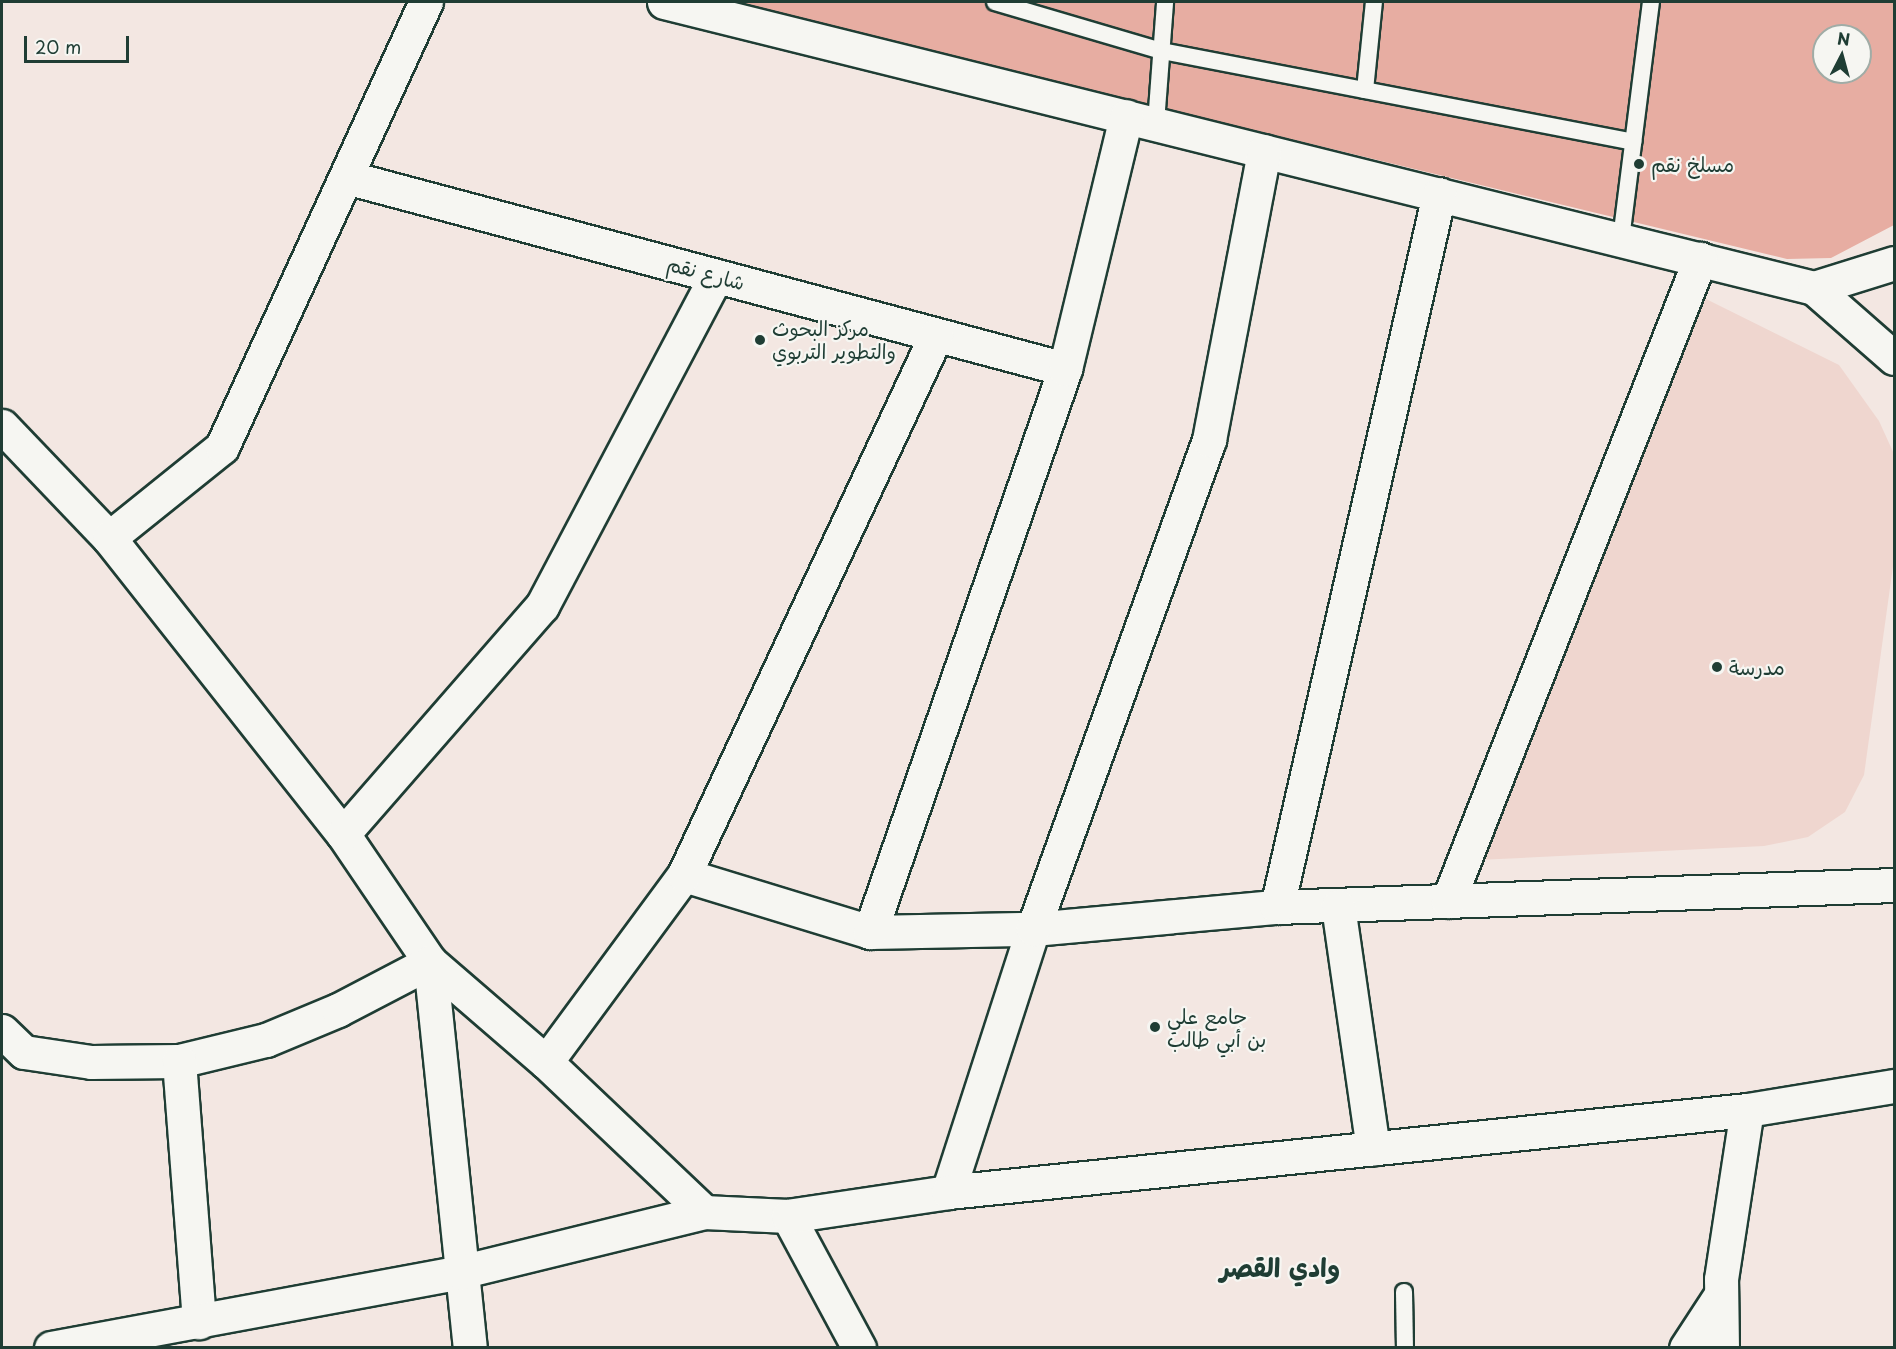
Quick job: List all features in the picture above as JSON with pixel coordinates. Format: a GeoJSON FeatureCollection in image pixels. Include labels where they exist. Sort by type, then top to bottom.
{"type":"FeatureCollection","features":[{"type":"Feature","properties":{"kind":"street"},"geometry":{"type":"LineString","coordinates":[[109,538],[222,447],[426,2]]}},
{"type":"Feature","properties":{"kind":"street"},"geometry":{"type":"LineString","coordinates":[[664,2],[1814,288],[1894,358]]}},
{"type":"Feature","properties":{"kind":"street"},"geometry":{"type":"LineString","coordinates":[[870,932],[1065,369],[1141,120]]}},
{"type":"Feature","properties":{"kind":"street"},"geometry":{"type":"LineString","coordinates":[[948,1192],[1033,929],[1209,440],[1264,151]]}},
{"type":"Feature","properties":{"kind":"street","name":"شارع نقم"},"geometry":{"type":"LineString","coordinates":[[346,177],[1065,369]]}},
{"type":"Feature","properties":{"kind":"street"},"geometry":{"type":"LineString","coordinates":[[1276,908],[1439,194]]}},
{"type":"Feature","properties":{"kind":"street"},"geometry":{"type":"LineString","coordinates":[[1448,901],[1700,259]]}},
{"type":"Feature","properties":{"kind":"street"},"geometry":{"type":"LineString","coordinates":[[1814,288],[1894,263]]}},
{"type":"Feature","properties":{"kind":"street"},"geometry":{"type":"LineString","coordinates":[[343,834],[542,606],[716,276]]}},
{"type":"Feature","properties":{"kind":"street"},"geometry":{"type":"LineString","coordinates":[[546,1062],[684,874],[936,334]]}},
{"type":"Feature","properties":{"kind":"street"},"geometry":{"type":"LineString","coordinates":[[2,426],[109,538],[343,834],[430,962],[546,1062],[704,1212]]}},
{"type":"Feature","properties":{"kind":"street"},"geometry":{"type":"LineString","coordinates":[[684,874],[870,932],[1033,929],[1276,908],[1894,885]]}},
{"type":"Feature","properties":{"kind":"street"},"geometry":{"type":"LineString","coordinates":[[1338,906],[1373,1148]]}},
{"type":"Feature","properties":{"kind":"street"},"geometry":{"type":"LineString","coordinates":[[2,1031],[24,1052],[91,1062],[179,1061],[266,1040],[338,1010],[430,962]]}},
{"type":"Feature","properties":{"kind":"street"},"geometry":{"type":"LineString","coordinates":[[430,962],[460,1272],[470,1347]]}},
{"type":"Feature","properties":{"kind":"street"},"geometry":{"type":"LineString","coordinates":[[179,1061],[199,1322]]}},
{"type":"Feature","properties":{"kind":"street"},"geometry":{"type":"LineString","coordinates":[[51,1347],[199,1322],[460,1272],[704,1212],[788,1216],[948,1192],[1748,1110],[1894,1086]]}},
{"type":"Feature","properties":{"kind":"street"},"geometry":{"type":"LineString","coordinates":[[1722,1347],[1720,1296],[1748,1110]]}},
{"type":"Feature","properties":{"kind":"street"},"geometry":{"type":"LineString","coordinates":[[788,1216],[859,1347]]}},
{"type":"Feature","properties":{"kind":"street"},"geometry":{"type":"LineString","coordinates":[[1686,1347],[1720,1296]]}},
{"type":"Feature","properties":{"kind":"lane"},"geometry":{"type":"LineString","coordinates":[[995,2],[1162,51],[1633,142]]}},
{"type":"Feature","properties":{"kind":"lane"},"geometry":{"type":"LineString","coordinates":[[1141,120],[1162,51],[1165,2]]}},
{"type":"Feature","properties":{"kind":"lane"},"geometry":{"type":"LineString","coordinates":[[1365,90],[1374,2]]}},
{"type":"Feature","properties":{"kind":"lane"},"geometry":{"type":"LineString","coordinates":[[1621,239],[1651,2]]}},
{"type":"Feature","properties":{"kind":"lane"},"geometry":{"type":"LineString","coordinates":[[1404,1292],[1405,1347]]}},
{"type":"Feature","properties":{"kind":"shaded area","name":"مدرسة"},"geometry":{"type":"Polygon","coordinates":[[[1704,298],[1839,365],[1879,421],[1894,454],[1894,559],[1864,775],[1845,812],[1808,837],[1764,846],[1478,860],[1704,298]]]}},
{"type":"Feature","properties":{"kind":"building","name":"مسلخ نقم"},"geometry":{"type":"Polygon","coordinates":[[[724,2],[1894,2],[1894,225],[1831,258],[1787,259],[724,2]]]}},
{"type":"Feature","properties":{"kind":"place","name":"مسلخ نقم"},"geometry":{"type":"Point","coordinates":[1639,164]}},
{"type":"Feature","properties":{"kind":"place","name":"مركز البحوث والتطوير التربوي"},"geometry":{"type":"Point","coordinates":[760,340]}},
{"type":"Feature","properties":{"kind":"place","name":"مدرسة"},"geometry":{"type":"Point","coordinates":[1717,667]}},
{"type":"Feature","properties":{"kind":"place","name":"جامع علي بن أبي طالب"},"geometry":{"type":"Point","coordinates":[1155,1027]}},
{"type":"Feature","properties":{"kind":"district","name":"وادي القصر"},"geometry":{"type":"Point","coordinates":[1280,1267]}}]}
